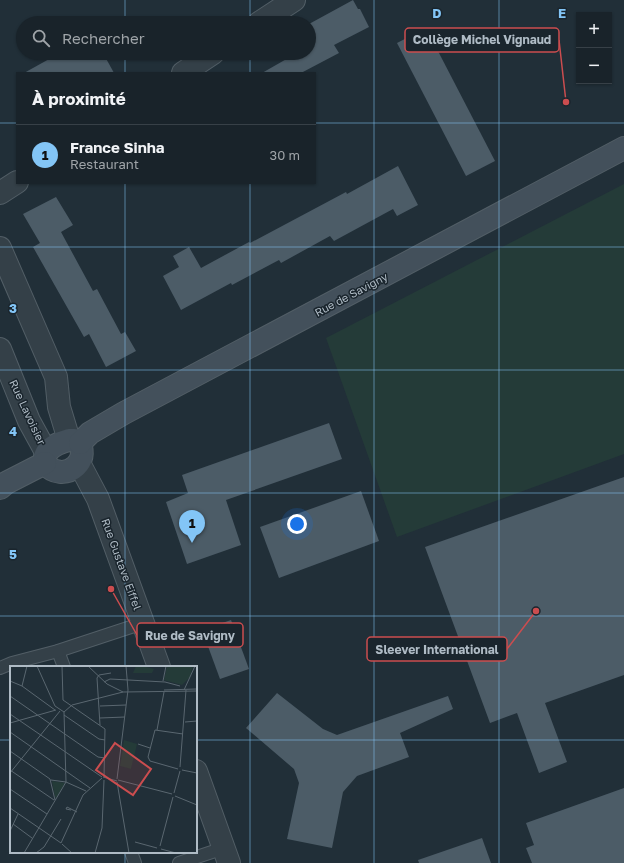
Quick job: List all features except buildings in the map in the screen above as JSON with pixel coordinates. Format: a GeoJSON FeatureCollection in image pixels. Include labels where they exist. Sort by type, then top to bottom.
{"type":"FeatureCollection","features":[{"type":"Feature","properties":{"kind":"street"},"geometry":{"type":"LineString","coordinates":[[269,16],[290,1]]}},
{"type":"Feature","properties":{"kind":"street"},"geometry":{"type":"LineString","coordinates":[[184,72],[202,60]]}},
{"type":"Feature","properties":{"kind":"street","name":"Rue de Savigny"},"geometry":{"type":"LineString","coordinates":[[76,448],[90,433],[124,414],[624,148]]}},
{"type":"Feature","properties":{"kind":"street"},"geometry":{"type":"LineString","coordinates":[[0,193],[16,183]]}},
{"type":"Feature","properties":{"kind":"street"},"geometry":{"type":"LineString","coordinates":[[0,248],[56,377],[59,407],[76,448],[73,468],[58,472],[50,469],[46,458]]}},
{"type":"Feature","properties":{"kind":"street","name":"Rue Lavoisier"},"geometry":{"type":"LineString","coordinates":[[0,349],[29,421],[46,458]]}},
{"type":"Feature","properties":{"kind":"street"},"geometry":{"type":"LineString","coordinates":[[0,488],[46,458],[62,442],[76,448]]}},
{"type":"Feature","properties":{"kind":"street","name":"Rue Gustave Eiffel"},"geometry":{"type":"LineString","coordinates":[[76,448],[98,499],[159,666]]}},
{"type":"Feature","properties":{"kind":"street"},"geometry":{"type":"LineString","coordinates":[[197,774],[227,855]]}},
{"type":"Feature","properties":{"kind":"lane"},"geometry":{"type":"LineString","coordinates":[[0,668],[143,623]]}},
{"type":"Feature","properties":{"kind":"lane"},"geometry":{"type":"LineString","coordinates":[[58,651],[64,666]]}},
{"type":"Feature","properties":{"kind":"lane"},"geometry":{"type":"LineString","coordinates":[[132,853],[136,863]]}},
{"type":"Feature","properties":{"kind":"lane"},"geometry":{"type":"LineString","coordinates":[[179,863],[227,855]]}},
{"type":"Feature","properties":{"kind":"green space"},"geometry":{"type":"Polygon","coordinates":[[[624,184],[624,454],[397,537],[326,338],[624,184]]]}},
{"type":"Feature","properties":{"kind":"place","name":"Collège Michel Vignaud"},"geometry":{"type":"Point","coordinates":[566,102]}},
{"type":"Feature","properties":{"kind":"place","name":"France Sinha"},"geometry":{"type":"Point","coordinates":[192,543]}},
{"type":"Feature","properties":{"kind":"place","name":"Rue de Savigny"},"geometry":{"type":"Point","coordinates":[111,589]}},
{"type":"Feature","properties":{"kind":"place","name":"Sleever International"},"geometry":{"type":"Point","coordinates":[536,611]}}]}
